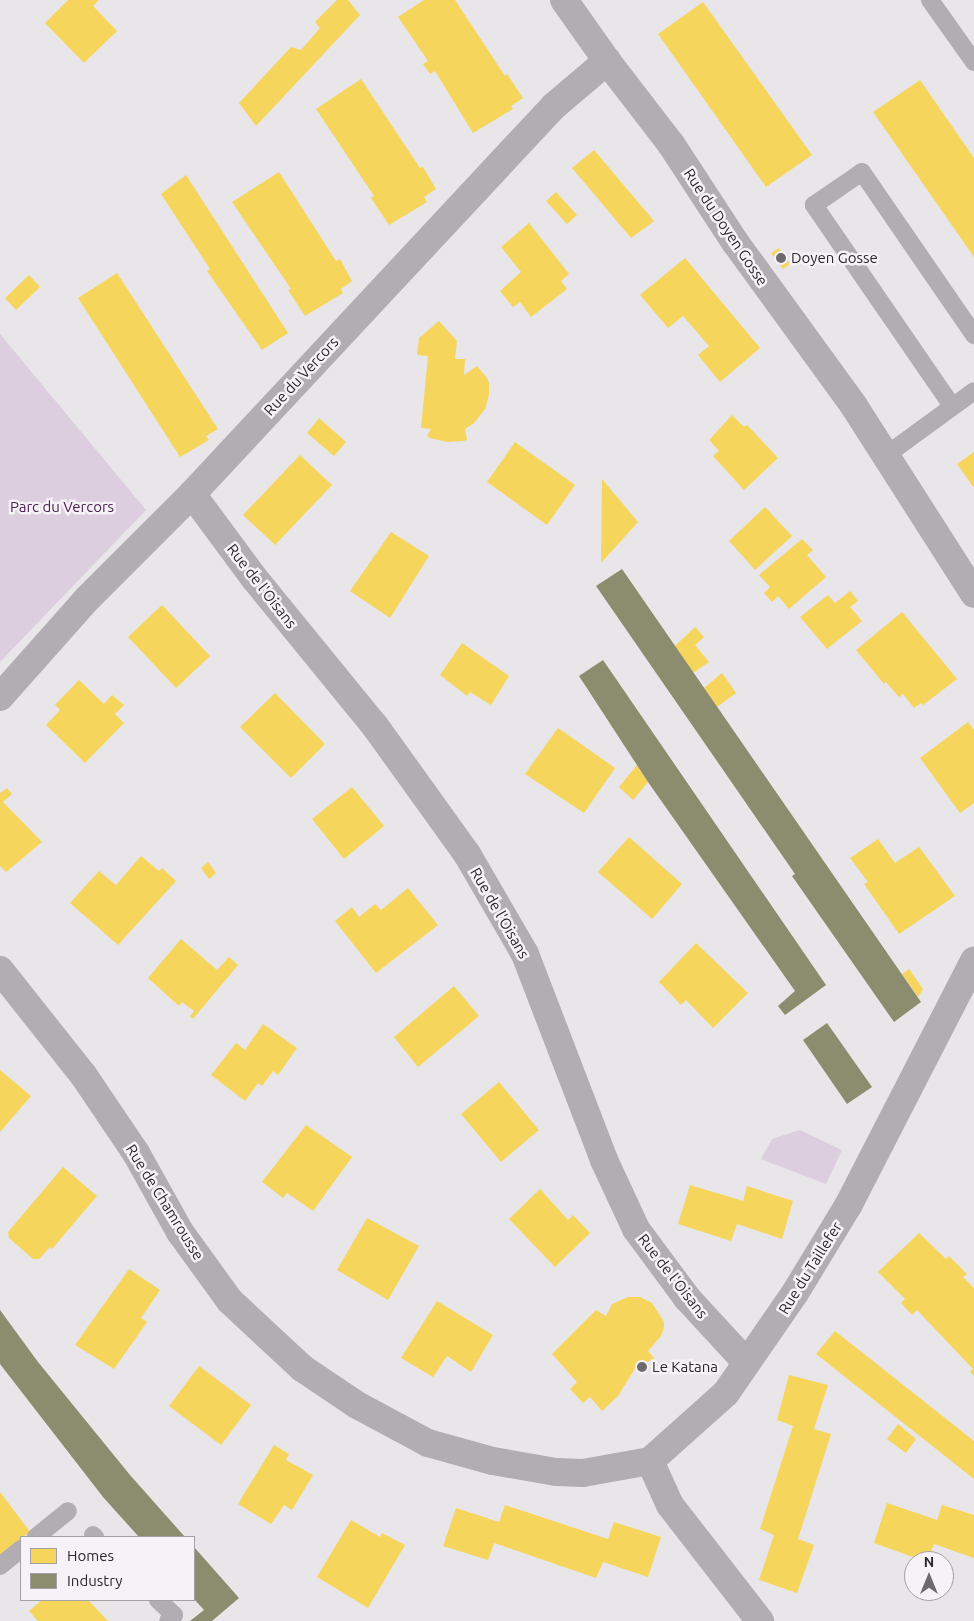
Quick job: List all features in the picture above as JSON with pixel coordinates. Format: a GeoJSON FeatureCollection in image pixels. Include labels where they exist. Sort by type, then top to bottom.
{"type":"FeatureCollection","features":[{"type":"Feature","properties":{"kind":"street","name":"Rue du Doyen Gosse"},"geometry":{"type":"LineString","coordinates":[[564,0],[607,61],[671,144],[727,230],[854,406],[974,594]]}},
{"type":"Feature","properties":{"kind":"street","name":"Rue du Vercors"},"geometry":{"type":"LineString","coordinates":[[0,697],[88,598],[192,494],[554,106],[607,61]]}},
{"type":"Feature","properties":{"kind":"street","name":"Rue de l'Oisans"},"geometry":{"type":"LineString","coordinates":[[192,494],[255,579],[375,726],[467,854],[525,954],[604,1160],[636,1229],[687,1298],[748,1363]]}},
{"type":"Feature","properties":{"kind":"street","name":"Rue du Taillefer"},"geometry":{"type":"LineString","coordinates":[[650,1461],[726,1393],[795,1294],[848,1206],[974,961]]}},
{"type":"Feature","properties":{"kind":"street","name":"Rue de Chamrousse"},"geometry":{"type":"LineString","coordinates":[[0,970],[84,1076],[136,1153],[180,1232],[230,1301],[302,1368],[357,1404],[428,1443],[493,1461],[556,1472],[583,1473],[650,1461]]}},
{"type":"Feature","properties":{"kind":"street"},"geometry":{"type":"LineString","coordinates":[[650,1461],[670,1505],[760,1621]]}},
{"type":"Feature","properties":{"kind":"lane"},"geometry":{"type":"LineString","coordinates":[[930,0],[974,62]]}},
{"type":"Feature","properties":{"kind":"lane"},"geometry":{"type":"LineString","coordinates":[[952,406],[814,205],[862,172],[974,335]]}},
{"type":"Feature","properties":{"kind":"lane"},"geometry":{"type":"LineString","coordinates":[[885,456],[974,391]]}},
{"type":"Feature","properties":{"kind":"lane"},"geometry":{"type":"LineString","coordinates":[[37,1536],[68,1511]]}},
{"type":"Feature","properties":{"kind":"lane"},"geometry":{"type":"LineString","coordinates":[[0,1566],[20,1550]]}},
{"type":"Feature","properties":{"kind":"lane"},"geometry":{"type":"LineString","coordinates":[[159,1601],[174,1615],[168,1621]]}},
{"type":"Feature","properties":{"kind":"green space","name":"Parc du Vercors"},"geometry":{"type":"Polygon","coordinates":[[[0,334],[146,510],[0,662],[0,334]]]}},
{"type":"Feature","properties":{"kind":"green space"},"geometry":{"type":"Polygon","coordinates":[[[800,1130],[842,1150],[826,1184],[761,1159],[772,1139],[800,1130]]]}},
{"type":"Feature","properties":{"kind":"building: Homes"},"geometry":{"type":"Polygon","coordinates":[[[68,0],[99,0],[93,6],[117,31],[84,63],[45,23],[68,0]]]}},
{"type":"Feature","properties":{"kind":"building: Homes"},"geometry":{"type":"Polygon","coordinates":[[[337,0],[348,0],[360,15],[256,126],[239,103],[291,47],[301,50],[320,28],[315,22],[337,0]]]}},
{"type":"Feature","properties":{"kind":"building: Homes"},"geometry":{"type":"Polygon","coordinates":[[[424,0],[455,0],[505,76],[507,74],[523,98],[511,106],[513,109],[473,133],[435,71],[430,74],[423,64],[428,61],[398,17],[424,0]]]}},
{"type":"Feature","properties":{"kind":"building: Homes"},"geometry":{"type":"Polygon","coordinates":[[[703,2],[812,155],[766,187],[658,34],[703,2]]]}},
{"type":"Feature","properties":{"kind":"building: Homes"},"geometry":{"type":"Polygon","coordinates":[[[361,79],[420,168],[423,167],[436,189],[424,197],[427,202],[389,225],[371,198],[374,196],[316,109],[361,79]]]}},
{"type":"Feature","properties":{"kind":"building: Homes"},"geometry":{"type":"Polygon","coordinates":[[[920,80],[974,158],[974,257],[873,112],[920,80]]]}},
{"type":"Feature","properties":{"kind":"building: Homes"},"geometry":{"type":"Polygon","coordinates":[[[594,150],[654,221],[631,238],[572,168],[594,150]]]}},
{"type":"Feature","properties":{"kind":"building: Homes"},"geometry":{"type":"Polygon","coordinates":[[[279,172],[336,261],[340,259],[352,281],[341,289],[343,293],[305,316],[288,290],[291,289],[232,202],[279,172]]]}},
{"type":"Feature","properties":{"kind":"building: Homes"},"geometry":{"type":"Polygon","coordinates":[[[186,175],[288,333],[262,350],[207,271],[210,269],[161,194],[186,175]]]}},
{"type":"Feature","properties":{"kind":"building: Homes"},"geometry":{"type":"Polygon","coordinates":[[[556,192],[577,215],[567,224],[546,201],[556,192]]]}},
{"type":"Feature","properties":{"kind":"building: Homes"},"geometry":{"type":"Polygon","coordinates":[[[529,223],[569,274],[561,281],[567,289],[531,317],[520,302],[513,307],[500,291],[521,272],[501,247],[529,223]]]}},
{"type":"Feature","properties":{"kind":"building: Homes","name":"Doyen Gosse"},"geometry":{"type":"Polygon","coordinates":[[[779,248],[790,264],[783,269],[771,253],[779,248]]]}},
{"type":"Feature","properties":{"kind":"building: Homes"},"geometry":{"type":"Polygon","coordinates":[[[685,258],[760,348],[720,382],[698,355],[709,346],[683,316],[668,328],[640,295],[685,258]]]}},
{"type":"Feature","properties":{"kind":"building: Homes"},"geometry":{"type":"Polygon","coordinates":[[[117,273],[218,429],[206,436],[209,440],[180,457],[78,298],[117,273]]]}},
{"type":"Feature","properties":{"kind":"building: Homes"},"geometry":{"type":"Polygon","coordinates":[[[29,275],[40,287],[16,310],[5,298],[29,275]]]}},
{"type":"Feature","properties":{"kind":"building: Homes"},"geometry":{"type":"Polygon","coordinates":[[[439,321],[457,341],[455,359],[465,359],[464,375],[477,366],[489,383],[489,395],[485,409],[474,423],[465,429],[467,440],[463,441],[447,442],[430,438],[427,436],[431,429],[421,428],[428,356],[417,355],[419,338],[439,321]]]}},
{"type":"Feature","properties":{"kind":"building: Homes"},"geometry":{"type":"Polygon","coordinates":[[[732,415],[744,427],[747,425],[778,458],[744,490],[713,456],[719,451],[709,440],[732,415]]]}},
{"type":"Feature","properties":{"kind":"building: Homes"},"geometry":{"type":"Polygon","coordinates":[[[319,418],[346,442],[334,456],[307,433],[319,418]]]}},
{"type":"Feature","properties":{"kind":"building: Homes"},"geometry":{"type":"Polygon","coordinates":[[[515,442],[575,485],[547,525],[487,482],[515,442]]]}},
{"type":"Feature","properties":{"kind":"building: Homes"},"geometry":{"type":"Polygon","coordinates":[[[974,452],[974,488],[957,464],[974,452]]]}},
{"type":"Feature","properties":{"kind":"building: Homes"},"geometry":{"type":"Polygon","coordinates":[[[300,455],[332,485],[275,545],[243,515],[300,455]]]}},
{"type":"Feature","properties":{"kind":"building: Homes"},"geometry":{"type":"Polygon","coordinates":[[[602,479],[638,522],[601,563],[602,479]]]}},
{"type":"Feature","properties":{"kind":"building: Homes"},"geometry":{"type":"Polygon","coordinates":[[[765,507],[792,536],[755,570],[729,541],[765,507]]]}},
{"type":"Feature","properties":{"kind":"building: Homes"},"geometry":{"type":"Polygon","coordinates":[[[391,532],[429,556],[390,618],[350,591],[391,532]]]}},
{"type":"Feature","properties":{"kind":"building: Homes"},"geometry":{"type":"Polygon","coordinates":[[[802,539],[813,550],[807,555],[826,577],[789,609],[778,596],[772,602],[764,593],[770,587],[759,575],[802,539]]]}},
{"type":"Feature","properties":{"kind":"building: Homes"},"geometry":{"type":"Polygon","coordinates":[[[850,591],[858,601],[850,607],[862,621],[827,649],[800,617],[828,595],[835,603],[850,591]]]}},
{"type":"Feature","properties":{"kind":"building: Homes"},"geometry":{"type":"Polygon","coordinates":[[[162,605],[210,656],[176,688],[128,637],[162,605]]]}},
{"type":"Feature","properties":{"kind":"building: Homes"},"geometry":{"type":"Polygon","coordinates":[[[902,612],[957,679],[923,705],[921,703],[914,708],[903,694],[899,697],[886,682],[884,684],[856,650],[902,612]]]}},
{"type":"Feature","properties":{"kind":"building: Homes"},"geometry":{"type":"Polygon","coordinates":[[[695,627],[704,637],[695,645],[709,662],[693,673],[675,646],[695,627]]]}},
{"type":"Feature","properties":{"kind":"building: Homes"},"geometry":{"type":"Polygon","coordinates":[[[462,643],[509,676],[491,705],[470,692],[467,696],[440,675],[462,643]]]}},
{"type":"Feature","properties":{"kind":"building: Homes"},"geometry":{"type":"Polygon","coordinates":[[[722,673],[736,693],[717,707],[704,688],[722,673]]]}},
{"type":"Feature","properties":{"kind":"building: Homes"},"geometry":{"type":"Polygon","coordinates":[[[79,680],[104,704],[112,695],[124,705],[115,714],[124,723],[85,763],[46,725],[60,710],[55,705],[79,680]]]}},
{"type":"Feature","properties":{"kind":"building: Homes"},"geometry":{"type":"Polygon","coordinates":[[[275,693],[325,744],[291,778],[240,727],[275,693]]]}},
{"type":"Feature","properties":{"kind":"building: Homes"},"geometry":{"type":"Polygon","coordinates":[[[968,722],[974,730],[974,803],[960,813],[920,758],[968,722]]]}},
{"type":"Feature","properties":{"kind":"building: Homes"},"geometry":{"type":"Polygon","coordinates":[[[558,728],[615,768],[584,813],[525,774],[558,728]]]}},
{"type":"Feature","properties":{"kind":"building: Homes"},"geometry":{"type":"Polygon","coordinates":[[[637,765],[648,782],[633,800],[619,787],[637,765]]]}},
{"type":"Feature","properties":{"kind":"building: Homes"},"geometry":{"type":"Polygon","coordinates":[[[352,787],[384,826],[344,859],[312,819],[352,787]]]}},
{"type":"Feature","properties":{"kind":"building: Homes"},"geometry":{"type":"Polygon","coordinates":[[[7,788],[12,794],[3,802],[42,842],[6,872],[0,866],[0,793],[7,788]]]}},
{"type":"Feature","properties":{"kind":"building: Homes"},"geometry":{"type":"Polygon","coordinates":[[[629,837],[682,884],[652,919],[598,872],[629,837]]]}},
{"type":"Feature","properties":{"kind":"building: Homes"},"geometry":{"type":"Polygon","coordinates":[[[878,839],[895,863],[919,847],[955,896],[899,934],[864,884],[868,882],[850,858],[878,839]]]}},
{"type":"Feature","properties":{"kind":"building: Homes"},"geometry":{"type":"Polygon","coordinates":[[[141,856],[159,871],[162,868],[176,881],[118,945],[70,903],[99,871],[116,885],[141,856]]]}},
{"type":"Feature","properties":{"kind":"building: Homes"},"geometry":{"type":"Polygon","coordinates":[[[208,862],[216,873],[209,879],[201,868],[208,862]]]}},
{"type":"Feature","properties":{"kind":"building: Homes"},"geometry":{"type":"Polygon","coordinates":[[[408,888],[438,925],[376,973],[335,921],[352,907],[359,917],[375,904],[381,910],[408,888]]]}},
{"type":"Feature","properties":{"kind":"building: Homes"},"geometry":{"type":"Polygon","coordinates":[[[181,939],[217,970],[229,957],[238,965],[193,1019],[190,1016],[194,1011],[182,1002],[179,1006],[148,978],[181,939]]]}},
{"type":"Feature","properties":{"kind":"building: Homes"},"geometry":{"type":"Polygon","coordinates":[[[696,943],[748,993],[713,1028],[686,1000],[681,1005],[659,982],[696,943]]]}},
{"type":"Feature","properties":{"kind":"building: Homes"},"geometry":{"type":"Polygon","coordinates":[[[909,969],[923,989],[918,997],[902,974],[909,969]]]}},
{"type":"Feature","properties":{"kind":"building: Homes"},"geometry":{"type":"Polygon","coordinates":[[[454,986],[479,1016],[418,1067],[394,1037],[454,986]]]}},
{"type":"Feature","properties":{"kind":"building: Homes"},"geometry":{"type":"Polygon","coordinates":[[[263,1024],[297,1048],[278,1075],[273,1071],[262,1086],[258,1083],[245,1101],[211,1075],[236,1043],[245,1050],[263,1024]]]}},
{"type":"Feature","properties":{"kind":"building: Homes"},"geometry":{"type":"Polygon","coordinates":[[[0,1070],[31,1096],[0,1132],[0,1070]]]}},
{"type":"Feature","properties":{"kind":"building: Homes"},"geometry":{"type":"Polygon","coordinates":[[[499,1082],[539,1130],[501,1162],[461,1114],[499,1082]]]}},
{"type":"Feature","properties":{"kind":"building: Homes"},"geometry":{"type":"Polygon","coordinates":[[[306,1125],[352,1157],[313,1211],[287,1193],[283,1198],[262,1182],[306,1125]]]}},
{"type":"Feature","properties":{"kind":"building: Homes"},"geometry":{"type":"Polygon","coordinates":[[[63,1167],[97,1196],[52,1249],[50,1247],[39,1259],[33,1259],[9,1238],[8,1232],[63,1167]]]}},
{"type":"Feature","properties":{"kind":"building: Homes"},"geometry":{"type":"Polygon","coordinates":[[[690,1185],[743,1201],[747,1186],[793,1201],[782,1239],[737,1224],[731,1241],[678,1224],[690,1185]]]}},
{"type":"Feature","properties":{"kind":"building: Homes"},"geometry":{"type":"Polygon","coordinates":[[[540,1189],[568,1220],[573,1215],[590,1233],[555,1267],[509,1219],[540,1189]]]}},
{"type":"Feature","properties":{"kind":"building: Homes"},"geometry":{"type":"Polygon","coordinates":[[[367,1218],[419,1246],[388,1300],[337,1270],[367,1218]]]}},
{"type":"Feature","properties":{"kind":"building: Homes"},"geometry":{"type":"Polygon","coordinates":[[[919,1233],[946,1259],[949,1256],[967,1274],[963,1277],[974,1288],[974,1376],[970,1372],[973,1369],[917,1310],[912,1315],[901,1303],[905,1299],[878,1272],[919,1233]]]}},
{"type":"Feature","properties":{"kind":"building: Homes"},"geometry":{"type":"Polygon","coordinates":[[[129,1269],[160,1290],[141,1318],[147,1322],[114,1369],[75,1345],[129,1269]]]}},
{"type":"Feature","properties":{"kind":"building: Homes"},"geometry":{"type":"Polygon","coordinates":[[[628,1297],[640,1297],[652,1303],[664,1322],[664,1327],[661,1336],[648,1351],[654,1358],[653,1360],[637,1365],[618,1396],[602,1411],[590,1397],[583,1403],[570,1389],[577,1382],[552,1354],[596,1310],[606,1316],[612,1304],[628,1297]]]}},
{"type":"Feature","properties":{"kind":"building: Homes"},"geometry":{"type":"Polygon","coordinates":[[[437,1301],[493,1335],[471,1372],[447,1356],[433,1377],[401,1358],[437,1301]]]}},
{"type":"Feature","properties":{"kind":"building: Homes"},"geometry":{"type":"Polygon","coordinates":[[[835,1331],[974,1441],[974,1479],[816,1354],[835,1331]]]}},
{"type":"Feature","properties":{"kind":"building: Homes"},"geometry":{"type":"Polygon","coordinates":[[[199,1366],[251,1405],[221,1445],[169,1406],[199,1366]]]}},
{"type":"Feature","properties":{"kind":"building: Homes"},"geometry":{"type":"Polygon","coordinates":[[[789,1375],[828,1385],[814,1429],[831,1434],[798,1539],[814,1545],[797,1593],[759,1580],[774,1535],[760,1529],[793,1426],[777,1420],[789,1375]]]}},
{"type":"Feature","properties":{"kind":"building: Homes"},"geometry":{"type":"Polygon","coordinates":[[[898,1424],[916,1439],[906,1453],[887,1439],[898,1424]]]}},
{"type":"Feature","properties":{"kind":"building: Homes"},"geometry":{"type":"Polygon","coordinates":[[[274,1445],[289,1454],[286,1460],[313,1475],[292,1510],[284,1505],[271,1524],[238,1504],[274,1445]]]}},
{"type":"Feature","properties":{"kind":"building: Homes"},"geometry":{"type":"Polygon","coordinates":[[[0,1492],[31,1533],[20,1536],[20,1541],[0,1556],[0,1492]]]}},
{"type":"Feature","properties":{"kind":"building: Homes"},"geometry":{"type":"Polygon","coordinates":[[[887,1503],[937,1520],[942,1505],[974,1515],[974,1558],[934,1544],[931,1551],[904,1551],[904,1554],[874,1543],[887,1503]]]}},
{"type":"Feature","properties":{"kind":"building: Homes"},"geometry":{"type":"Polygon","coordinates":[[[505,1505],[608,1539],[614,1522],[661,1537],[648,1577],[603,1562],[596,1578],[494,1543],[488,1560],[443,1546],[456,1508],[499,1522],[505,1505]]]}},
{"type":"Feature","properties":{"kind":"building: Homes"},"geometry":{"type":"Polygon","coordinates":[[[351,1520],[380,1537],[382,1533],[405,1545],[368,1608],[317,1577],[351,1520]]]}},
{"type":"Feature","properties":{"kind":"building: Homes"},"geometry":{"type":"Polygon","coordinates":[[[41,1601],[89,1601],[108,1621],[38,1621],[29,1611],[41,1601]]]}},
{"type":"Feature","properties":{"kind":"building: Industry"},"geometry":{"type":"Polygon","coordinates":[[[622,569],[921,1002],[894,1022],[792,876],[795,874],[596,586],[622,569]]]}},
{"type":"Feature","properties":{"kind":"building: Industry"},"geometry":{"type":"Polygon","coordinates":[[[603,660],[826,985],[785,1015],[778,1006],[795,991],[648,782],[579,676],[603,660]]]}},
{"type":"Feature","properties":{"kind":"building: Industry"},"geometry":{"type":"Polygon","coordinates":[[[827,1023],[872,1087],[847,1104],[803,1040],[827,1023]]]}},
{"type":"Feature","properties":{"kind":"building: Industry"},"geometry":{"type":"Polygon","coordinates":[[[0,1310],[38,1362],[130,1475],[184,1536],[138,1536],[103,1497],[0,1364],[0,1310]]]}},
{"type":"Feature","properties":{"kind":"building: Industry"},"geometry":{"type":"Polygon","coordinates":[[[195,1548],[239,1598],[212,1621],[190,1621],[204,1610],[195,1600],[195,1548]]]}},
{"type":"Feature","properties":{"kind":"place","name":"Doyen Gosse"},"geometry":{"type":"Point","coordinates":[781,258]}},
{"type":"Feature","properties":{"kind":"place","name":"Le Katana"},"geometry":{"type":"Point","coordinates":[642,1367]}}]}
